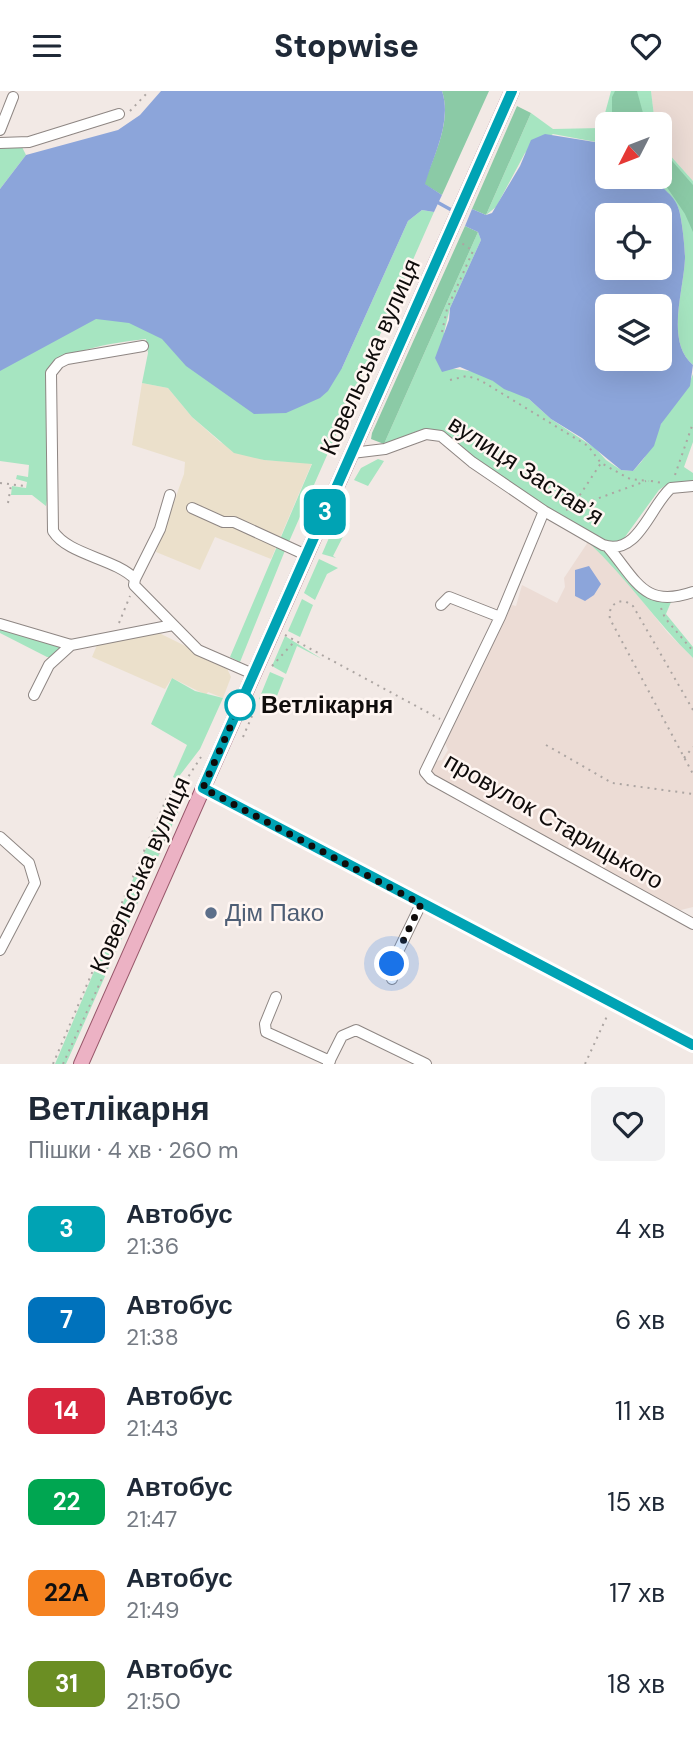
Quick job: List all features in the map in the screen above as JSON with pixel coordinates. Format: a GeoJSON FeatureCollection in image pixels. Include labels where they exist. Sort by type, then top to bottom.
{"type":"FeatureCollection","features":[{"type":"Feature","properties":{"kind":"main road","name":"Ковельська вулиця"},"geometry":{"type":"LineString","coordinates":[[81,1064],[306,555],[453,237],[468,194],[512,91]]}},
{"type":"Feature","properties":{"kind":"street"},"geometry":{"type":"LineString","coordinates":[[0,130],[13,97]]}},
{"type":"Feature","properties":{"kind":"street"},"geometry":{"type":"LineString","coordinates":[[0,143],[30,142],[118,115]]}},
{"type":"Feature","properties":{"kind":"street"},"geometry":{"type":"LineString","coordinates":[[143,346],[63,360],[54,367],[50,380],[54,443],[54,531],[62,541],[125,570],[198,650],[253,674]]}},
{"type":"Feature","properties":{"kind":"street","name":"вулиця Заставʼя"},"geometry":{"type":"LineString","coordinates":[[352,453],[385,449],[433,433],[450,442],[472,462],[548,513],[608,547],[620,548],[629,542],[671,488]]}},
{"type":"Feature","properties":{"kind":"street"},"geometry":{"type":"LineString","coordinates":[[671,488],[693,486]]}},
{"type":"Feature","properties":{"kind":"street"},"geometry":{"type":"LineString","coordinates":[[135,582],[160,529],[170,495]]}},
{"type":"Feature","properties":{"kind":"street"},"geometry":{"type":"LineString","coordinates":[[192,508],[223,522],[234,522],[306,555]]}},
{"type":"Feature","properties":{"kind":"street","name":"провулок Старицького"},"geometry":{"type":"LineString","coordinates":[[548,513],[425,768],[431,779],[693,924]]}},
{"type":"Feature","properties":{"kind":"street"},"geometry":{"type":"LineString","coordinates":[[608,547],[643,587],[661,599],[693,591]]}},
{"type":"Feature","properties":{"kind":"street"},"geometry":{"type":"LineString","coordinates":[[441,605],[449,597],[499,617]]}},
{"type":"Feature","properties":{"kind":"street"},"geometry":{"type":"LineString","coordinates":[[0,624],[71,645],[173,625]]}},
{"type":"Feature","properties":{"kind":"street"},"geometry":{"type":"LineString","coordinates":[[34,695],[49,665],[71,645]]}},
{"type":"Feature","properties":{"kind":"street"},"geometry":{"type":"LineString","coordinates":[[203,788],[693,1045]]}},
{"type":"Feature","properties":{"kind":"street"},"geometry":{"type":"LineString","coordinates":[[0,837],[29,863],[35,883],[0,950]]}},
{"type":"Feature","properties":{"kind":"street"},"geometry":{"type":"LineString","coordinates":[[392,979],[392,964],[421,904]]}},
{"type":"Feature","properties":{"kind":"street"},"geometry":{"type":"LineString","coordinates":[[276,997],[264,1024],[266,1032],[329,1062],[346,1033],[361,1032],[426,1064]]}},
{"type":"Feature","properties":{"kind":"path"},"geometry":{"type":"LineString","coordinates":[[118,115],[122,118],[149,91]]}},
{"type":"Feature","properties":{"kind":"path"},"geometry":{"type":"LineString","coordinates":[[442,332],[447,309],[473,251],[453,237]]}},
{"type":"Feature","properties":{"kind":"path"},"geometry":{"type":"LineString","coordinates":[[450,380],[467,376],[480,380],[588,446],[601,463],[630,479],[649,481]]}},
{"type":"Feature","properties":{"kind":"path"},"geometry":{"type":"LineString","coordinates":[[548,513],[571,508],[649,481],[657,480],[671,488],[693,423]]}},
{"type":"Feature","properties":{"kind":"path"},"geometry":{"type":"LineString","coordinates":[[571,508],[601,463]]}},
{"type":"Feature","properties":{"kind":"path"},"geometry":{"type":"LineString","coordinates":[[0,483],[25,486]]}},
{"type":"Feature","properties":{"kind":"path"},"geometry":{"type":"LineString","coordinates":[[8,503],[11,484]]}},
{"type":"Feature","properties":{"kind":"path"},"geometry":{"type":"LineString","coordinates":[[113,636],[135,582]]}},
{"type":"Feature","properties":{"kind":"path"},"geometry":{"type":"LineString","coordinates":[[661,599],[664,618],[693,651]]}},
{"type":"Feature","properties":{"kind":"path"},"geometry":{"type":"LineString","coordinates":[[693,710],[633,606],[625,601],[615,603],[610,610],[610,619],[693,774]]}},
{"type":"Feature","properties":{"kind":"path"},"geometry":{"type":"LineString","coordinates":[[284,635],[447,723]]}},
{"type":"Feature","properties":{"kind":"path"},"geometry":{"type":"LineString","coordinates":[[269,668],[295,642]]}},
{"type":"Feature","properties":{"kind":"path"},"geometry":{"type":"LineString","coordinates":[[243,737],[252,716]]}},
{"type":"Feature","properties":{"kind":"path"},"geometry":{"type":"LineString","coordinates":[[546,745],[612,783],[693,794]]}},
{"type":"Feature","properties":{"kind":"path"},"geometry":{"type":"LineString","coordinates":[[683,759],[693,747]]}},
{"type":"Feature","properties":{"kind":"path"},"geometry":{"type":"LineString","coordinates":[[53,1064],[168,795],[179,791],[201,757]]}},
{"type":"Feature","properties":{"kind":"path"},"geometry":{"type":"LineString","coordinates":[[63,1064],[172,824],[180,804],[179,791]]}},
{"type":"Feature","properties":{"kind":"path"},"geometry":{"type":"LineString","coordinates":[[585,1064],[612,1003]]}},
{"type":"Feature","properties":{"kind":"shaded area"},"geometry":{"type":"Polygon","coordinates":[[[651,91],[693,91],[693,181],[672,157],[672,112],[654,112],[651,91]]]}},
{"type":"Feature","properties":{"kind":"shaded area"},"geometry":{"type":"Polygon","coordinates":[[[142,383],[168,388],[192,417],[220,442],[264,460],[312,463],[271,559],[215,537],[200,570],[156,552],[184,474],[185,462],[132,445],[142,383]]]}},
{"type":"Feature","properties":{"kind":"shaded area"},"geometry":{"type":"Polygon","coordinates":[[[588,542],[614,566],[668,633],[693,658],[693,907],[677,911],[437,777],[431,770],[435,761],[442,760],[448,750],[444,741],[512,605],[516,606],[522,585],[557,603],[565,587],[564,578],[588,542]]]}},
{"type":"Feature","properties":{"kind":"shaded area"},"geometry":{"type":"Polygon","coordinates":[[[155,631],[226,666],[231,677],[223,698],[208,692],[206,695],[172,678],[165,689],[92,657],[97,645],[155,631]]]}},
{"type":"Feature","properties":{"kind":"green space"},"geometry":{"type":"Polygon","coordinates":[[[442,91],[489,91],[442,195],[424,184],[443,126],[445,103],[442,91]]]}},
{"type":"Feature","properties":{"kind":"green space"},"geometry":{"type":"Polygon","coordinates":[[[611,91],[651,91],[654,112],[605,112],[611,91]]]}},
{"type":"Feature","properties":{"kind":"green space"},"geometry":{"type":"Polygon","coordinates":[[[615,91],[637,91],[643,112],[612,112],[612,97],[615,91]]]}},
{"type":"Feature","properties":{"kind":"green space"},"geometry":{"type":"Polygon","coordinates":[[[517,106],[531,113],[486,215],[472,209],[517,106]]]}},
{"type":"Feature","properties":{"kind":"green space"},"geometry":{"type":"Polygon","coordinates":[[[531,113],[553,129],[595,128],[595,142],[553,134],[525,153],[496,207],[486,215],[531,113]]]}},
{"type":"Feature","properties":{"kind":"green space"},"geometry":{"type":"Polygon","coordinates":[[[0,147],[22,147],[26,155],[0,189],[0,147]]]}},
{"type":"Feature","properties":{"kind":"green space"},"geometry":{"type":"Polygon","coordinates":[[[672,157],[693,181],[693,365],[680,343],[678,329],[685,258],[680,215],[674,200],[664,189],[672,189],[672,157]]]}},
{"type":"Feature","properties":{"kind":"green space"},"geometry":{"type":"Polygon","coordinates":[[[672,161],[693,185],[693,232],[668,189],[672,189],[672,161]]]}},
{"type":"Feature","properties":{"kind":"green space"},"geometry":{"type":"Polygon","coordinates":[[[422,210],[434,212],[284,553],[240,662],[230,657],[312,464],[264,460],[234,453],[192,417],[168,388],[142,383],[148,353],[146,339],[85,350],[52,366],[49,489],[46,506],[32,495],[11,495],[12,486],[26,488],[27,482],[16,479],[17,475],[28,477],[29,465],[0,461],[0,347],[109,296],[342,368],[408,221],[422,210]]]}},
{"type":"Feature","properties":{"kind":"green space"},"geometry":{"type":"Polygon","coordinates":[[[465,226],[478,232],[384,444],[371,439],[372,433],[465,226]]]}},
{"type":"Feature","properties":{"kind":"green space"},"geometry":{"type":"Polygon","coordinates":[[[478,232],[481,240],[450,308],[444,333],[449,368],[476,372],[529,399],[551,419],[595,448],[606,460],[621,470],[633,471],[648,452],[662,422],[693,374],[693,442],[684,467],[693,473],[693,483],[666,485],[659,490],[622,541],[607,543],[561,517],[470,458],[434,429],[418,431],[384,444],[478,232]]]}},
{"type":"Feature","properties":{"kind":"green space"},"geometry":{"type":"Polygon","coordinates":[[[378,459],[384,461],[368,486],[354,480],[361,468],[378,459]]]}},
{"type":"Feature","properties":{"kind":"green space"},"geometry":{"type":"Polygon","coordinates":[[[338,517],[350,523],[333,556],[336,558],[322,554],[338,517]]]}},
{"type":"Feature","properties":{"kind":"green space"},"geometry":{"type":"Polygon","coordinates":[[[591,540],[606,548],[659,601],[671,602],[666,614],[693,647],[693,658],[588,542],[591,540]]]}},
{"type":"Feature","properties":{"kind":"green space"},"geometry":{"type":"Polygon","coordinates":[[[319,559],[338,568],[327,574],[315,600],[304,593],[319,559]]]}},
{"type":"Feature","properties":{"kind":"green space"},"geometry":{"type":"Polygon","coordinates":[[[302,599],[313,605],[300,637],[288,631],[302,599]]]}},
{"type":"Feature","properties":{"kind":"green space"},"geometry":{"type":"Polygon","coordinates":[[[0,627],[62,647],[51,657],[47,657],[0,633],[0,627]]]}},
{"type":"Feature","properties":{"kind":"green space"},"geometry":{"type":"Polygon","coordinates":[[[285,636],[322,659],[297,646],[286,674],[272,666],[285,636]]]}},
{"type":"Feature","properties":{"kind":"green space"},"geometry":{"type":"Polygon","coordinates":[[[270,672],[284,678],[273,706],[259,699],[270,672]]]}},
{"type":"Feature","properties":{"kind":"green space"},"geometry":{"type":"Polygon","coordinates":[[[172,678],[195,691],[223,698],[200,749],[177,779],[173,777],[187,745],[151,724],[172,678]]]}},
{"type":"Feature","properties":{"kind":"green space"},"geometry":{"type":"Polygon","coordinates":[[[168,796],[182,803],[66,1064],[55,1064],[168,796]]]}},
{"type":"Feature","properties":{"kind":"water"},"geometry":{"type":"Polygon","coordinates":[[[161,91],[442,91],[445,103],[443,126],[425,184],[442,195],[434,212],[422,210],[408,221],[342,368],[328,391],[320,398],[286,413],[254,414],[186,366],[162,339],[129,323],[96,319],[0,371],[0,189],[26,155],[118,130],[140,115],[161,91]]]}},
{"type":"Feature","properties":{"kind":"water"},"geometry":{"type":"Polygon","coordinates":[[[545,134],[595,142],[595,189],[665,189],[679,210],[685,258],[678,329],[685,355],[693,365],[690,386],[661,424],[654,446],[633,471],[621,470],[582,438],[551,419],[529,399],[460,367],[442,372],[435,358],[449,320],[450,308],[481,240],[478,232],[465,226],[472,209],[486,215],[492,213],[520,166],[531,140],[545,134]]]}},
{"type":"Feature","properties":{"kind":"water"},"geometry":{"type":"Polygon","coordinates":[[[589,566],[601,584],[594,595],[585,601],[575,596],[575,570],[589,566]]]}},
{"type":"Feature","properties":{"kind":"waterway"},"geometry":{"type":"LineString","coordinates":[[437,202],[455,212]]}},
{"type":"Feature","properties":{"kind":"bus line","name":"3"},"geometry":{"type":"LineString","coordinates":[[512,91],[203,788],[693,1045]]}},
{"type":"Feature","properties":{"kind":"place","name":"Ветлікарня"},"geometry":{"type":"Point","coordinates":[240,705]}},
{"type":"Feature","properties":{"kind":"place","name":"Дім Пако"},"geometry":{"type":"Point","coordinates":[211,913]}},
{"type":"Feature","properties":{"kind":"route"},"geometry":{"type":"LineString","coordinates":[[240,705],[203,788],[421,904],[392,964]]}}]}
